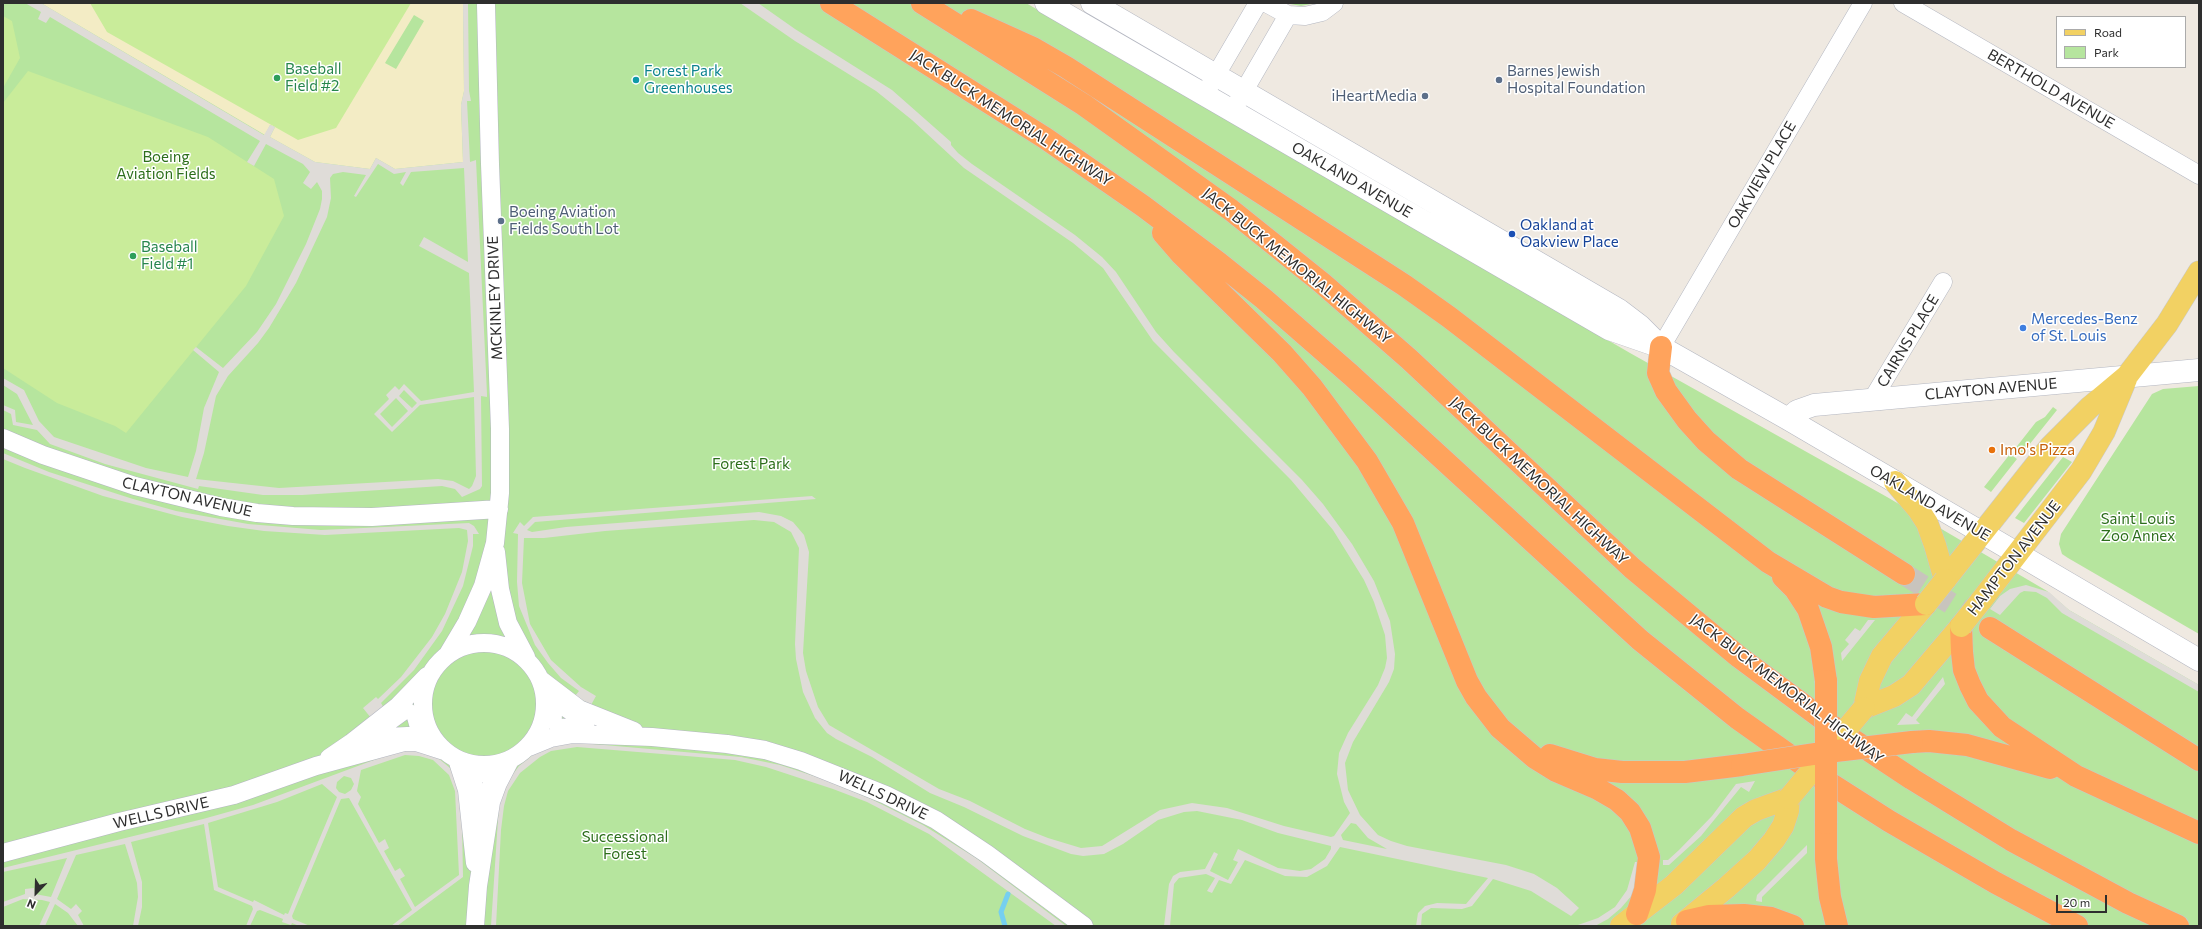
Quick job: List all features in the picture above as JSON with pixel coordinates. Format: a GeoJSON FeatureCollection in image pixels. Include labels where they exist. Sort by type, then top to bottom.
{"type":"FeatureCollection","features":[{"type":"Feature","properties":{"kind":"highway","name":"JACK BUCK MEMORIAL HIGHWAY"},"geometry":{"type":"LineString","coordinates":[[831,3],[1039,134],[1143,206],[1264,299],[1351,375],[1602,607],[1676,670],[1737,718],[1788,755],[1889,821],[1996,883],[2077,926]]}},
{"type":"Feature","properties":{"kind":"highway","name":"JACK BUCK MEMORIAL HIGHWAY"},"geometry":{"type":"LineString","coordinates":[[922,3],[1133,138],[1260,233],[1322,283],[1409,359],[1632,568],[1732,652],[1808,708],[1873,754],[2005,837],[2077,876],[2178,926]]}},
{"type":"Feature","properties":{"kind":"highway"},"geometry":{"type":"LineString","coordinates":[[930,3],[1033,48],[1066,67],[1404,285],[1449,317],[1768,562],[1827,597],[1841,602],[1874,607],[1926,604]]}},
{"type":"Feature","properties":{"kind":"highway"},"geometry":{"type":"LineString","coordinates":[[1143,206],[1182,255],[1257,327],[1302,376],[1367,461],[1403,524],[1467,681],[1476,697],[1500,728],[1535,758],[1556,771],[1598,789],[1617,800],[1630,812],[1640,828],[1649,857],[1645,890],[1629,920]]}},
{"type":"Feature","properties":{"kind":"highway"},"geometry":{"type":"LineString","coordinates":[[1661,347],[1658,366],[1663,385],[1674,404],[1706,441],[1745,473],[1904,574]]}},
{"type":"Feature","properties":{"kind":"highway"},"geometry":{"type":"LineString","coordinates":[[1768,562],[1795,589],[1808,609],[1821,647],[1826,681],[1826,859],[1830,897],[1837,926]]}},
{"type":"Feature","properties":{"kind":"highway"},"geometry":{"type":"LineString","coordinates":[[1961,626],[1964,670],[1978,701],[2002,727],[2076,776],[2199,833]]}},
{"type":"Feature","properties":{"kind":"highway"},"geometry":{"type":"LineString","coordinates":[[1990,628],[2199,760]]}},
{"type":"Feature","properties":{"kind":"highway"},"geometry":{"type":"LineString","coordinates":[[1516,742],[1572,763],[1595,768],[1622,772],[1685,772],[1827,752],[1929,741],[1967,745],[2076,776]]}},
{"type":"Feature","properties":{"kind":"highway"},"geometry":{"type":"LineString","coordinates":[[1683,924],[1709,916],[1744,914],[1771,918],[1793,926]]}},
{"type":"Feature","properties":{"kind":"main road","name":"HAMPTON AVENUE"},"geometry":{"type":"LineString","coordinates":[[1864,708],[1894,696],[1911,685],[1961,626],[2018,554],[2094,452],[2128,376],[2167,324],[2199,272]]}},
{"type":"Feature","properties":{"kind":"main road","name":"HAMPTON AVENUE"},"geometry":{"type":"LineString","coordinates":[[1789,798],[1864,708],[1870,681],[1882,656],[1926,604],[2050,447],[2090,407],[2128,376]]}},
{"type":"Feature","properties":{"kind":"main road"},"geometry":{"type":"LineString","coordinates":[[1895,482],[1918,509],[1927,523],[1945,580]]}},
{"type":"Feature","properties":{"kind":"main road"},"geometry":{"type":"LineString","coordinates":[[1610,926],[1629,920],[1674,885],[1744,817],[1756,810],[1789,798],[1788,811],[1783,826],[1774,840],[1757,860],[1683,924]]}},
{"type":"Feature","properties":{"kind":"street","name":"OAKLAND AVENUE"},"geometry":{"type":"LineString","coordinates":[[1046,3],[1609,329],[1661,347],[1788,419],[2199,660]]}},
{"type":"Feature","properties":{"kind":"street","name":"OAKLAND AVENUE"},"geometry":{"type":"LineString","coordinates":[[1092,3],[1619,310],[1640,326],[1661,347]]}},
{"type":"Feature","properties":{"kind":"street"},"geometry":{"type":"LineString","coordinates":[[1205,95],[1258,3]]}},
{"type":"Feature","properties":{"kind":"street"},"geometry":{"type":"LineString","coordinates":[[1266,3],[1288,15],[1305,16],[1322,12],[1334,3]]}},
{"type":"Feature","properties":{"kind":"street","name":"OAKVIEW PLACE"},"geometry":{"type":"LineString","coordinates":[[1661,347],[1862,3]]}},
{"type":"Feature","properties":{"kind":"street","name":"BERTHOLD AVENUE"},"geometry":{"type":"LineString","coordinates":[[1902,3],[2199,175]]}},
{"type":"Feature","properties":{"kind":"street","name":"MCKINLEY DRIVE"},"geometry":{"type":"LineString","coordinates":[[442,660],[476,603],[495,543],[499,509],[500,437],[486,5]]}},
{"type":"Feature","properties":{"kind":"street"},"geometry":{"type":"LineString","coordinates":[[1232,111],[1288,15]]}},
{"type":"Feature","properties":{"kind":"street","name":"CAIRNS PLACE"},"geometry":{"type":"LineString","coordinates":[[1872,400],[1943,282]]}},
{"type":"Feature","properties":{"kind":"street","name":"CLAYTON AVENUE"},"geometry":{"type":"LineString","coordinates":[[1788,419],[1805,407],[2199,370]]}},
{"type":"Feature","properties":{"kind":"street","name":"CLAYTON AVENUE"},"geometry":{"type":"LineString","coordinates":[[3,438],[43,455],[135,486],[191,501],[257,513],[292,516],[372,517],[499,509]]}},
{"type":"Feature","properties":{"kind":"street","name":"MCKINLEY DRIVE"},"geometry":{"type":"LineString","coordinates":[[495,543],[500,589],[508,623],[527,660]]}},
{"type":"Feature","properties":{"kind":"street"},"geometry":{"type":"LineString","coordinates":[[450,755],[474,765],[486,765],[510,760],[529,747],[538,735],[546,714],[546,696],[541,680],[527,660],[510,648],[491,643],[471,644],[442,660],[425,688],[423,711],[430,733],[450,755],[467,790],[478,886]]}},
{"type":"Feature","properties":{"kind":"street","name":"WELLS DRIVE"},"geometry":{"type":"LineString","coordinates":[[316,766],[351,743],[398,706],[442,660]]}},
{"type":"Feature","properties":{"kind":"street","name":"WELLS DRIVE"},"geometry":{"type":"LineString","coordinates":[[541,680],[570,703],[591,715],[652,737]]}},
{"type":"Feature","properties":{"kind":"street","name":"WELLS DRIVE"},"geometry":{"type":"LineString","coordinates":[[529,747],[551,738],[573,734],[652,737],[727,744],[765,750],[801,761],[854,780],[936,820],[987,854],[1084,926]]}},
{"type":"Feature","properties":{"kind":"street","name":"WELLS DRIVE"},"geometry":{"type":"LineString","coordinates":[[3,853],[119,822],[234,795],[316,766],[404,742],[416,742],[450,755]]}},
{"type":"Feature","properties":{"kind":"street"},"geometry":{"type":"LineString","coordinates":[[475,926],[478,886],[492,802],[498,783],[510,760]]}},
{"type":"Feature","properties":{"kind":"green space","name":"Forest Park"},"geometry":{"type":"Polygon","coordinates":[[[3,3],[1026,3],[1630,353],[1887,497],[2047,591],[2069,610],[2199,685],[2199,926],[3,926],[3,3]]]}},
{"type":"Feature","properties":{"kind":"green space","name":"Baseball Field #2"},"geometry":{"type":"Polygon","coordinates":[[[90,3],[411,3],[336,128],[298,140],[107,32],[90,3]]]}},
{"type":"Feature","properties":{"kind":"green space"},"geometry":{"type":"Polygon","coordinates":[[[1285,3],[1316,3],[1301,6],[1285,3]]]}},
{"type":"Feature","properties":{"kind":"green space"},"geometry":{"type":"Polygon","coordinates":[[[3,16],[12,21],[20,58],[3,88],[3,16]]]}},
{"type":"Feature","properties":{"kind":"green space","name":"Baseball Field #1"},"geometry":{"type":"Polygon","coordinates":[[[28,71],[208,137],[274,179],[284,216],[246,286],[126,433],[115,426],[57,403],[3,368],[3,103],[28,71]]]}},
{"type":"Feature","properties":{"kind":"green space","name":"Saint Louis Zoo Annex"},"geometry":{"type":"Polygon","coordinates":[[[2199,386],[2199,634],[2068,558],[2062,554],[2059,544],[2061,534],[2152,394],[2163,389],[2199,386]]]}},
{"type":"Feature","properties":{"kind":"green space"},"geometry":{"type":"Polygon","coordinates":[[[2053,407],[2057,410],[2021,455],[2014,450],[2036,422],[2045,417],[2053,407]]]}},
{"type":"Feature","properties":{"kind":"green space"},"geometry":{"type":"Polygon","coordinates":[[[2010,454],[2017,459],[1991,492],[1984,487],[2010,454]]]}},
{"type":"Feature","properties":{"kind":"green space"},"geometry":{"type":"Polygon","coordinates":[[[2063,457],[2072,462],[2024,523],[2015,518],[2063,457]]]}},
{"type":"Feature","properties":{"kind":"sand"},"geometry":{"type":"Polygon","coordinates":[[[41,3],[463,3],[464,91],[461,105],[463,162],[395,169],[376,158],[370,169],[315,162],[270,137],[275,127],[270,125],[265,135],[41,3]],[[414,15],[385,63],[396,69],[424,21],[414,15]]]}},
{"type":"Feature","properties":{"kind":"shaded area"},"geometry":{"type":"Polygon","coordinates":[[[25,3],[41,3],[264,135],[270,125],[275,127],[270,137],[315,162],[370,169],[376,158],[395,169],[463,162],[461,105],[464,91],[463,3],[468,3],[469,91],[471,101],[467,101],[470,162],[476,160],[487,394],[487,397],[481,396],[482,486],[480,489],[462,497],[455,489],[442,486],[302,495],[263,495],[199,486],[198,489],[105,464],[50,444],[37,430],[13,425],[11,414],[3,410],[3,405],[15,410],[16,422],[33,425],[17,394],[3,385],[3,378],[24,390],[39,421],[54,437],[146,468],[188,477],[196,451],[204,408],[219,372],[193,350],[196,347],[223,368],[257,332],[276,304],[306,244],[320,209],[322,199],[322,191],[317,182],[311,189],[303,183],[310,172],[303,164],[266,144],[254,166],[247,162],[260,141],[50,17],[46,23],[38,19],[41,12],[25,3]],[[378,164],[356,197],[354,196],[366,175],[343,172],[333,174],[330,178],[331,198],[327,217],[296,283],[269,328],[258,343],[228,376],[216,396],[204,453],[196,479],[279,488],[438,479],[453,481],[469,489],[472,486],[476,476],[474,397],[420,405],[392,432],[374,414],[389,399],[386,395],[395,386],[399,390],[404,384],[421,401],[474,392],[469,273],[419,246],[424,237],[468,262],[464,168],[411,172],[403,186],[400,183],[406,172],[394,174],[378,164]],[[404,390],[399,396],[412,408],[417,403],[404,390]],[[396,398],[380,414],[392,427],[408,411],[396,398]]]}},
{"type":"Feature","properties":{"kind":"shaded area"},"geometry":{"type":"Polygon","coordinates":[[[740,3],[758,3],[795,29],[892,90],[951,142],[951,145],[958,153],[1075,235],[1102,257],[1116,272],[1156,332],[1174,352],[1302,480],[1323,504],[1352,544],[1374,581],[1390,621],[1395,654],[1394,669],[1389,682],[1353,742],[1345,763],[1348,790],[1360,815],[1378,835],[1391,841],[1407,846],[1506,865],[1534,874],[1557,888],[1579,908],[1571,916],[1531,891],[1493,879],[1472,906],[1462,909],[1431,908],[1422,914],[1421,926],[1416,926],[1418,913],[1425,906],[1437,903],[1466,904],[1488,878],[1340,847],[1327,866],[1307,877],[1285,876],[1245,860],[1231,884],[1219,880],[1212,893],[1207,891],[1215,878],[1206,874],[1179,878],[1174,884],[1170,926],[1164,926],[1169,884],[1173,876],[1180,872],[1205,869],[1214,852],[1218,854],[1210,871],[1228,880],[1238,862],[1233,860],[1238,849],[1278,868],[1300,871],[1311,869],[1325,859],[1331,849],[1331,846],[1278,833],[1242,820],[1197,811],[1184,812],[1158,820],[1123,844],[1104,854],[1083,856],[1071,854],[1023,836],[964,807],[930,793],[872,757],[836,739],[827,733],[815,718],[803,692],[796,659],[795,644],[799,548],[791,532],[774,522],[754,520],[605,531],[544,538],[524,538],[522,583],[530,624],[551,660],[581,687],[596,696],[591,705],[575,696],[579,691],[561,678],[535,645],[519,606],[517,582],[518,534],[513,533],[520,522],[524,526],[533,517],[812,496],[816,499],[535,522],[527,530],[532,532],[566,527],[759,512],[781,516],[793,522],[804,535],[809,552],[803,653],[806,671],[818,707],[829,725],[939,789],[970,801],[1025,829],[1048,838],[1081,848],[1102,846],[1160,810],[1192,803],[1227,808],[1284,826],[1331,837],[1334,836],[1350,813],[1344,802],[1337,774],[1339,753],[1348,733],[1378,685],[1385,668],[1387,658],[1385,635],[1374,602],[1364,580],[1333,530],[1291,480],[1153,341],[1103,268],[1073,243],[964,168],[912,120],[876,91],[795,41],[740,3]],[[1351,823],[1341,835],[1343,840],[1387,849],[1368,838],[1356,824],[1351,823]]]}},
{"type":"Feature","properties":{"kind":"shaded area"},"geometry":{"type":"Polygon","coordinates":[[[3,453],[49,472],[133,499],[176,511],[248,524],[321,530],[469,523],[474,526],[479,534],[473,534],[473,546],[463,586],[442,631],[414,670],[381,703],[384,708],[371,718],[363,708],[376,697],[378,699],[401,677],[432,637],[445,614],[462,572],[468,541],[467,530],[459,528],[325,535],[264,531],[228,526],[182,517],[103,496],[3,459],[3,453]]]}},
{"type":"Feature","properties":{"kind":"shaded area"},"geometry":{"type":"Polygon","coordinates":[[[2026,585],[2049,592],[2069,610],[2199,685],[2199,692],[2062,613],[2047,598],[2036,592],[2024,591],[2020,593],[2000,615],[1990,609],[2000,596],[2010,589],[2026,585]]]}},
{"type":"Feature","properties":{"kind":"shaded area"},"geometry":{"type":"Polygon","coordinates":[[[1868,620],[1875,620],[1842,661],[1841,653],[1849,644],[1845,640],[1855,628],[1860,631],[1868,620]]]}},
{"type":"Feature","properties":{"kind":"shaded area"},"geometry":{"type":"Polygon","coordinates":[[[1943,677],[1945,684],[1916,720],[1920,724],[1897,725],[1906,713],[1912,717],[1943,677]]]}},
{"type":"Feature","properties":{"kind":"shaded area"},"geometry":{"type":"Polygon","coordinates":[[[570,742],[741,757],[780,765],[820,778],[871,799],[923,825],[976,858],[1066,926],[1056,926],[929,834],[867,802],[833,789],[766,767],[735,760],[577,747],[551,751],[540,757],[520,773],[508,791],[504,806],[501,830],[496,926],[491,926],[499,804],[510,778],[519,766],[534,754],[557,745],[570,742]]]}},
{"type":"Feature","properties":{"kind":"shaded area"},"geometry":{"type":"Polygon","coordinates":[[[412,749],[438,758],[450,768],[458,784],[462,822],[463,877],[397,926],[391,926],[412,910],[349,798],[341,799],[292,916],[293,919],[310,926],[299,926],[292,923],[291,925],[282,922],[283,919],[260,910],[257,911],[250,926],[246,926],[253,909],[252,906],[214,890],[204,824],[131,842],[142,882],[142,907],[138,926],[133,926],[138,897],[137,883],[125,844],[76,855],[57,899],[71,909],[76,904],[82,911],[78,915],[84,926],[78,926],[68,913],[55,904],[45,926],[39,926],[50,902],[42,900],[23,899],[3,907],[3,902],[25,894],[25,889],[34,888],[35,894],[51,897],[67,858],[3,872],[3,868],[203,819],[253,805],[390,754],[412,749]],[[405,755],[361,770],[357,791],[361,797],[358,804],[379,843],[385,839],[389,848],[384,851],[395,871],[400,868],[405,876],[400,879],[415,907],[459,875],[455,791],[449,775],[433,760],[419,756],[405,755]],[[344,776],[337,782],[336,788],[339,792],[345,794],[351,790],[354,784],[351,778],[344,776]],[[322,784],[277,802],[208,823],[218,887],[253,902],[254,900],[284,915],[285,913],[288,914],[337,797],[322,784]]]}},
{"type":"Feature","properties":{"kind":"shaded area"},"geometry":{"type":"Polygon","coordinates":[[[1755,781],[1749,792],[1741,787],[1701,836],[1669,865],[1663,865],[1663,860],[1668,860],[1712,816],[1736,784],[1755,781]]]}},
{"type":"Feature","properties":{"kind":"shaded area"},"geometry":{"type":"Polygon","coordinates":[[[1807,845],[1807,853],[1762,897],[1762,902],[1756,901],[1757,895],[1807,845]]]}},
{"type":"Feature","properties":{"kind":"shaded area"},"geometry":{"type":"Polygon","coordinates":[[[1635,862],[1639,862],[1639,877],[1633,894],[1621,908],[1608,919],[1595,926],[1575,926],[1598,918],[1615,907],[1627,890],[1635,862]]]}},
{"type":"Feature","properties":{"kind":"waterway"},"geometry":{"type":"LineString","coordinates":[[1005,926],[1001,912],[1008,894]]}},
{"type":"Feature","properties":{"kind":"tunnel"},"geometry":{"type":"LineString","coordinates":[[1904,574],[1990,628]]}},
{"type":"Feature","properties":{"kind":"place","name":"Baseball Field #2"},"geometry":{"type":"Point","coordinates":[277,78]}},
{"type":"Feature","properties":{"kind":"place","name":"Forest Park Greenhouses"},"geometry":{"type":"Point","coordinates":[636,80]}},
{"type":"Feature","properties":{"kind":"place","name":"Barnes Jewish Hospital Foundation"},"geometry":{"type":"Point","coordinates":[1499,80]}},
{"type":"Feature","properties":{"kind":"place","name":"iHeartMedia"},"geometry":{"type":"Point","coordinates":[1425,96]}},
{"type":"Feature","properties":{"kind":"place","name":"Boeing Aviation Fields South Lot"},"geometry":{"type":"Point","coordinates":[501,221]}},
{"type":"Feature","properties":{"kind":"place","name":"Oakland at Oakview Place"},"geometry":{"type":"Point","coordinates":[1512,234]}},
{"type":"Feature","properties":{"kind":"place","name":"Baseball Field #1"},"geometry":{"type":"Point","coordinates":[133,256]}},
{"type":"Feature","properties":{"kind":"place","name":"Mercedes-Benz of St. Louis"},"geometry":{"type":"Point","coordinates":[2023,328]}},
{"type":"Feature","properties":{"kind":"place","name":"Imo's Pizza"},"geometry":{"type":"Point","coordinates":[1992,450]}},
{"type":"Feature","properties":{"kind":"park label","name":"Boeing Aviation Fields"},"geometry":{"type":"Point","coordinates":[166,166]}},
{"type":"Feature","properties":{"kind":"park label","name":"Successional Forest"},"geometry":{"type":"Point","coordinates":[625,846]}}]}
